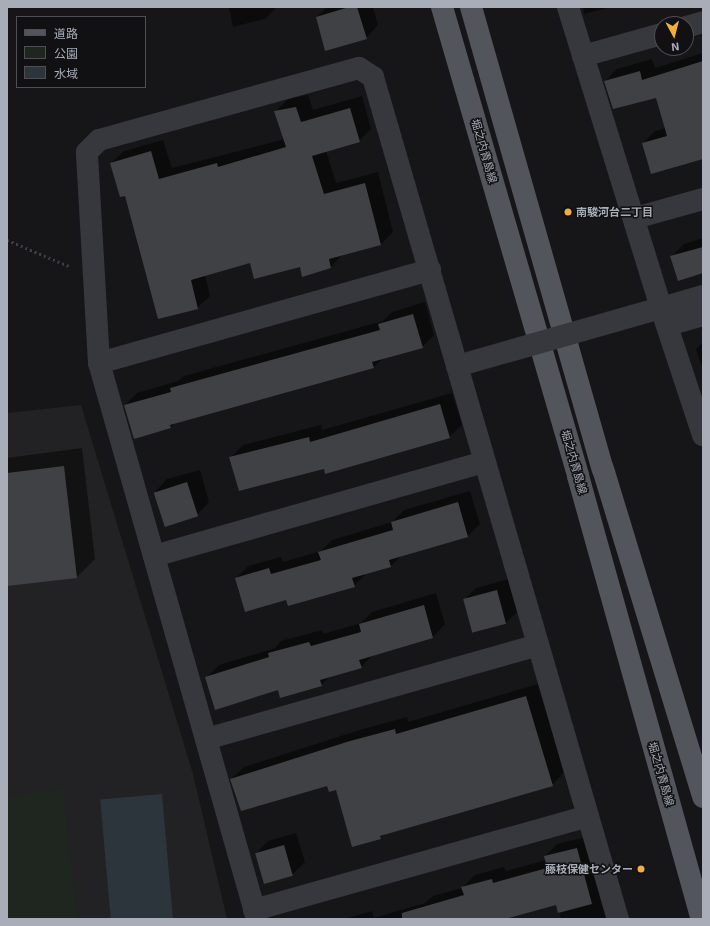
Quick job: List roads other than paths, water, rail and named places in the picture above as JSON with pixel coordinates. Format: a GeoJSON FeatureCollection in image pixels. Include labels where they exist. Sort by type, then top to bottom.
{"type":"FeatureCollection","features":[{"type":"Feature","properties":{"kind":"main road","name":"堀之内青島線"},"geometry":{"type":"LineString","coordinates":[[442,7],[578,476],[702,919]]}},
{"type":"Feature","properties":{"kind":"main road"},"geometry":{"type":"LineString","coordinates":[[471,7],[603,469],[703,797]]}},
{"type":"Feature","properties":{"kind":"street"},"geometry":{"type":"LineString","coordinates":[[568,7],[635,218],[664,317],[703,435]]}},
{"type":"Feature","properties":{"kind":"street"},"geometry":{"type":"LineString","coordinates":[[583,56],[654,36]]}},
{"type":"Feature","properties":{"kind":"street"},"geometry":{"type":"LineString","coordinates":[[588,816],[256,915],[99,363],[87,152],[99,140],[359,68],[373,77],[618,919]]}},
{"type":"Feature","properties":{"kind":"street"},"geometry":{"type":"LineString","coordinates":[[635,218],[703,199]]}},
{"type":"Feature","properties":{"kind":"street"},"geometry":{"type":"LineString","coordinates":[[99,363],[430,270]]}},
{"type":"Feature","properties":{"kind":"street"},"geometry":{"type":"LineString","coordinates":[[664,317],[703,296]]}},
{"type":"Feature","properties":{"kind":"street"},"geometry":{"type":"LineString","coordinates":[[458,366],[664,317],[703,315]]}},
{"type":"Feature","properties":{"kind":"street"},"geometry":{"type":"LineString","coordinates":[[154,556],[485,462]]}},
{"type":"Feature","properties":{"kind":"street"},"geometry":{"type":"LineString","coordinates":[[206,739],[538,645]]}},
{"type":"Feature","properties":{"kind":"water"},"geometry":{"type":"Polygon","coordinates":[[[162,794],[173,919],[111,919],[100,799],[162,794]]]}},
{"type":"Feature","properties":{"kind":"place","name":"南駿河台二丁目"},"geometry":{"type":"Point","coordinates":[568,212]}},
{"type":"Feature","properties":{"kind":"place","name":"藤枝保健センター"},"geometry":{"type":"Point","coordinates":[641,869]}}]}
